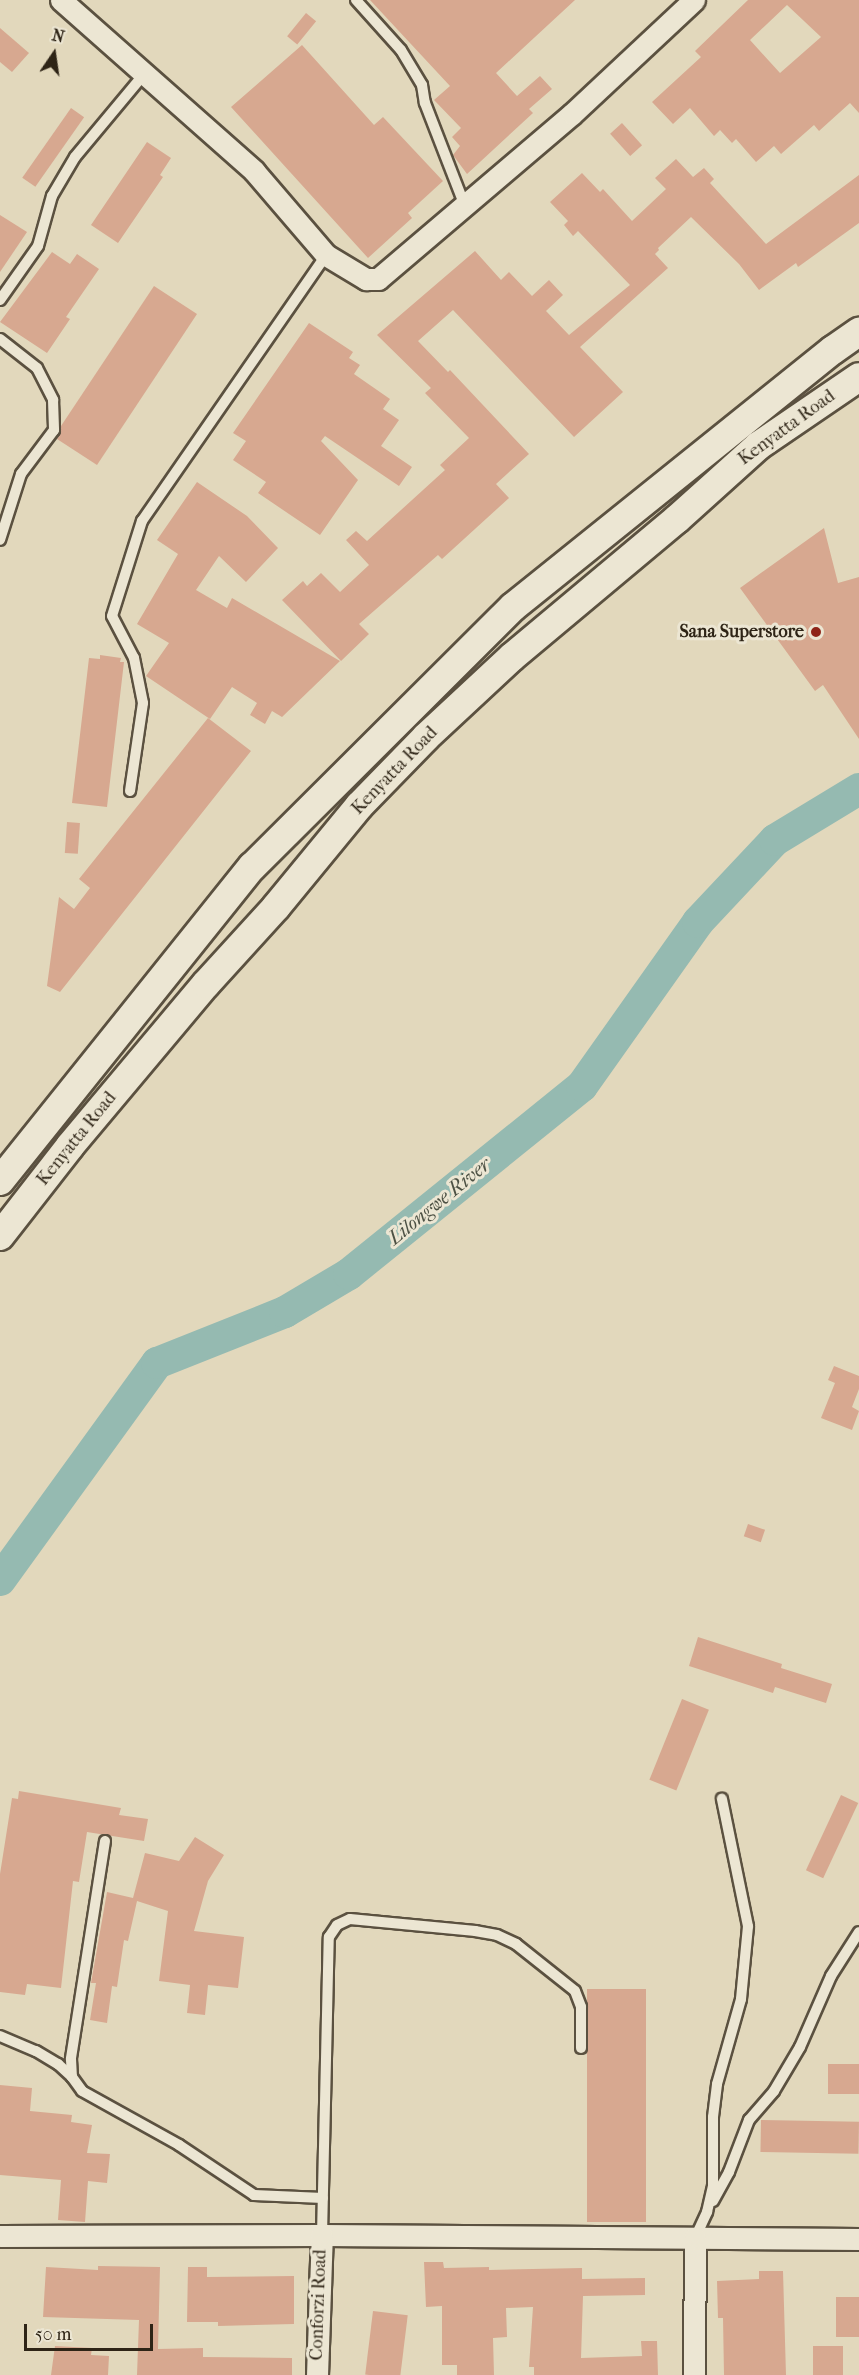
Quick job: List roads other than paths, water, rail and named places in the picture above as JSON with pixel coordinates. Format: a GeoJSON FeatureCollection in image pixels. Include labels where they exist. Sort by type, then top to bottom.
{"type":"FeatureCollection","features":[{"type":"Feature","properties":{"kind":"main road","name":"Kenyatta Road"},"geometry":{"type":"LineString","coordinates":[[0,1181],[252,867],[504,615],[833,350],[859,333]]}},
{"type":"Feature","properties":{"kind":"main road","name":"Kenyatta Road"},"geometry":{"type":"LineString","coordinates":[[0,1236],[70,1146],[206,984],[276,907],[359,806],[426,737],[512,657],[677,519],[758,446],[859,377]]}},
{"type":"Feature","properties":{"kind":"street"},"geometry":{"type":"LineString","coordinates":[[62,0],[254,171],[326,255],[366,279],[378,279],[465,206],[572,114],[694,0]]}},
{"type":"Feature","properties":{"kind":"street"},"geometry":{"type":"LineString","coordinates":[[0,2236],[322,2235],[859,2239]]}},
{"type":"Feature","properties":{"kind":"street","name":"Conforzi Road"},"geometry":{"type":"LineString","coordinates":[[317,2375],[322,2235]]}},
{"type":"Feature","properties":{"kind":"street"},"geometry":{"type":"LineString","coordinates":[[694,2238],[694,2375]]}},
{"type":"Feature","properties":{"kind":"lane"},"geometry":{"type":"LineString","coordinates":[[356,0],[400,50],[422,85],[425,103],[465,206]]}},
{"type":"Feature","properties":{"kind":"lane"},"geometry":{"type":"LineString","coordinates":[[0,300],[38,246],[52,196],[75,157],[145,73]]}},
{"type":"Feature","properties":{"kind":"lane"},"geometry":{"type":"LineString","coordinates":[[130,790],[143,703],[134,658],[112,616],[142,521],[326,255]]}},
{"type":"Feature","properties":{"kind":"lane"},"geometry":{"type":"LineString","coordinates":[[0,339],[37,368],[53,400],[54,430],[21,474],[0,540]]}},
{"type":"Feature","properties":{"kind":"lane"},"geometry":{"type":"LineString","coordinates":[[707,2212],[713,2186],[713,2118],[717,2084],[741,1999],[748,1926],[722,1799]]}},
{"type":"Feature","properties":{"kind":"lane"},"geometry":{"type":"LineString","coordinates":[[72,2077],[71,2059],[105,1841]]}},
{"type":"Feature","properties":{"kind":"lane"},"geometry":{"type":"LineString","coordinates":[[322,2235],[330,1937],[337,1924],[350,1919],[475,1931],[497,1935],[516,1944],[575,1991],[581,2007],[581,2048]]}},
{"type":"Feature","properties":{"kind":"lane"},"geometry":{"type":"LineString","coordinates":[[694,2238],[729,2172],[749,2121],[774,2091],[800,2047],[831,1976],[859,1932]]}},
{"type":"Feature","properties":{"kind":"lane"},"geometry":{"type":"LineString","coordinates":[[0,2036],[36,2051],[58,2064],[72,2077],[82,2091],[179,2145],[254,2195],[323,2198]]}},
{"type":"Feature","properties":{"kind":"waterway","name":"Lilongwe River"},"geometry":{"type":"LineString","coordinates":[[0,1580],[157,1363],[285,1312],[349,1274],[582,1086],[698,922],[775,840],[859,789]]}},
{"type":"Feature","properties":{"kind":"place","name":"Sana Superstore"},"geometry":{"type":"Point","coordinates":[816,632]}}]}
